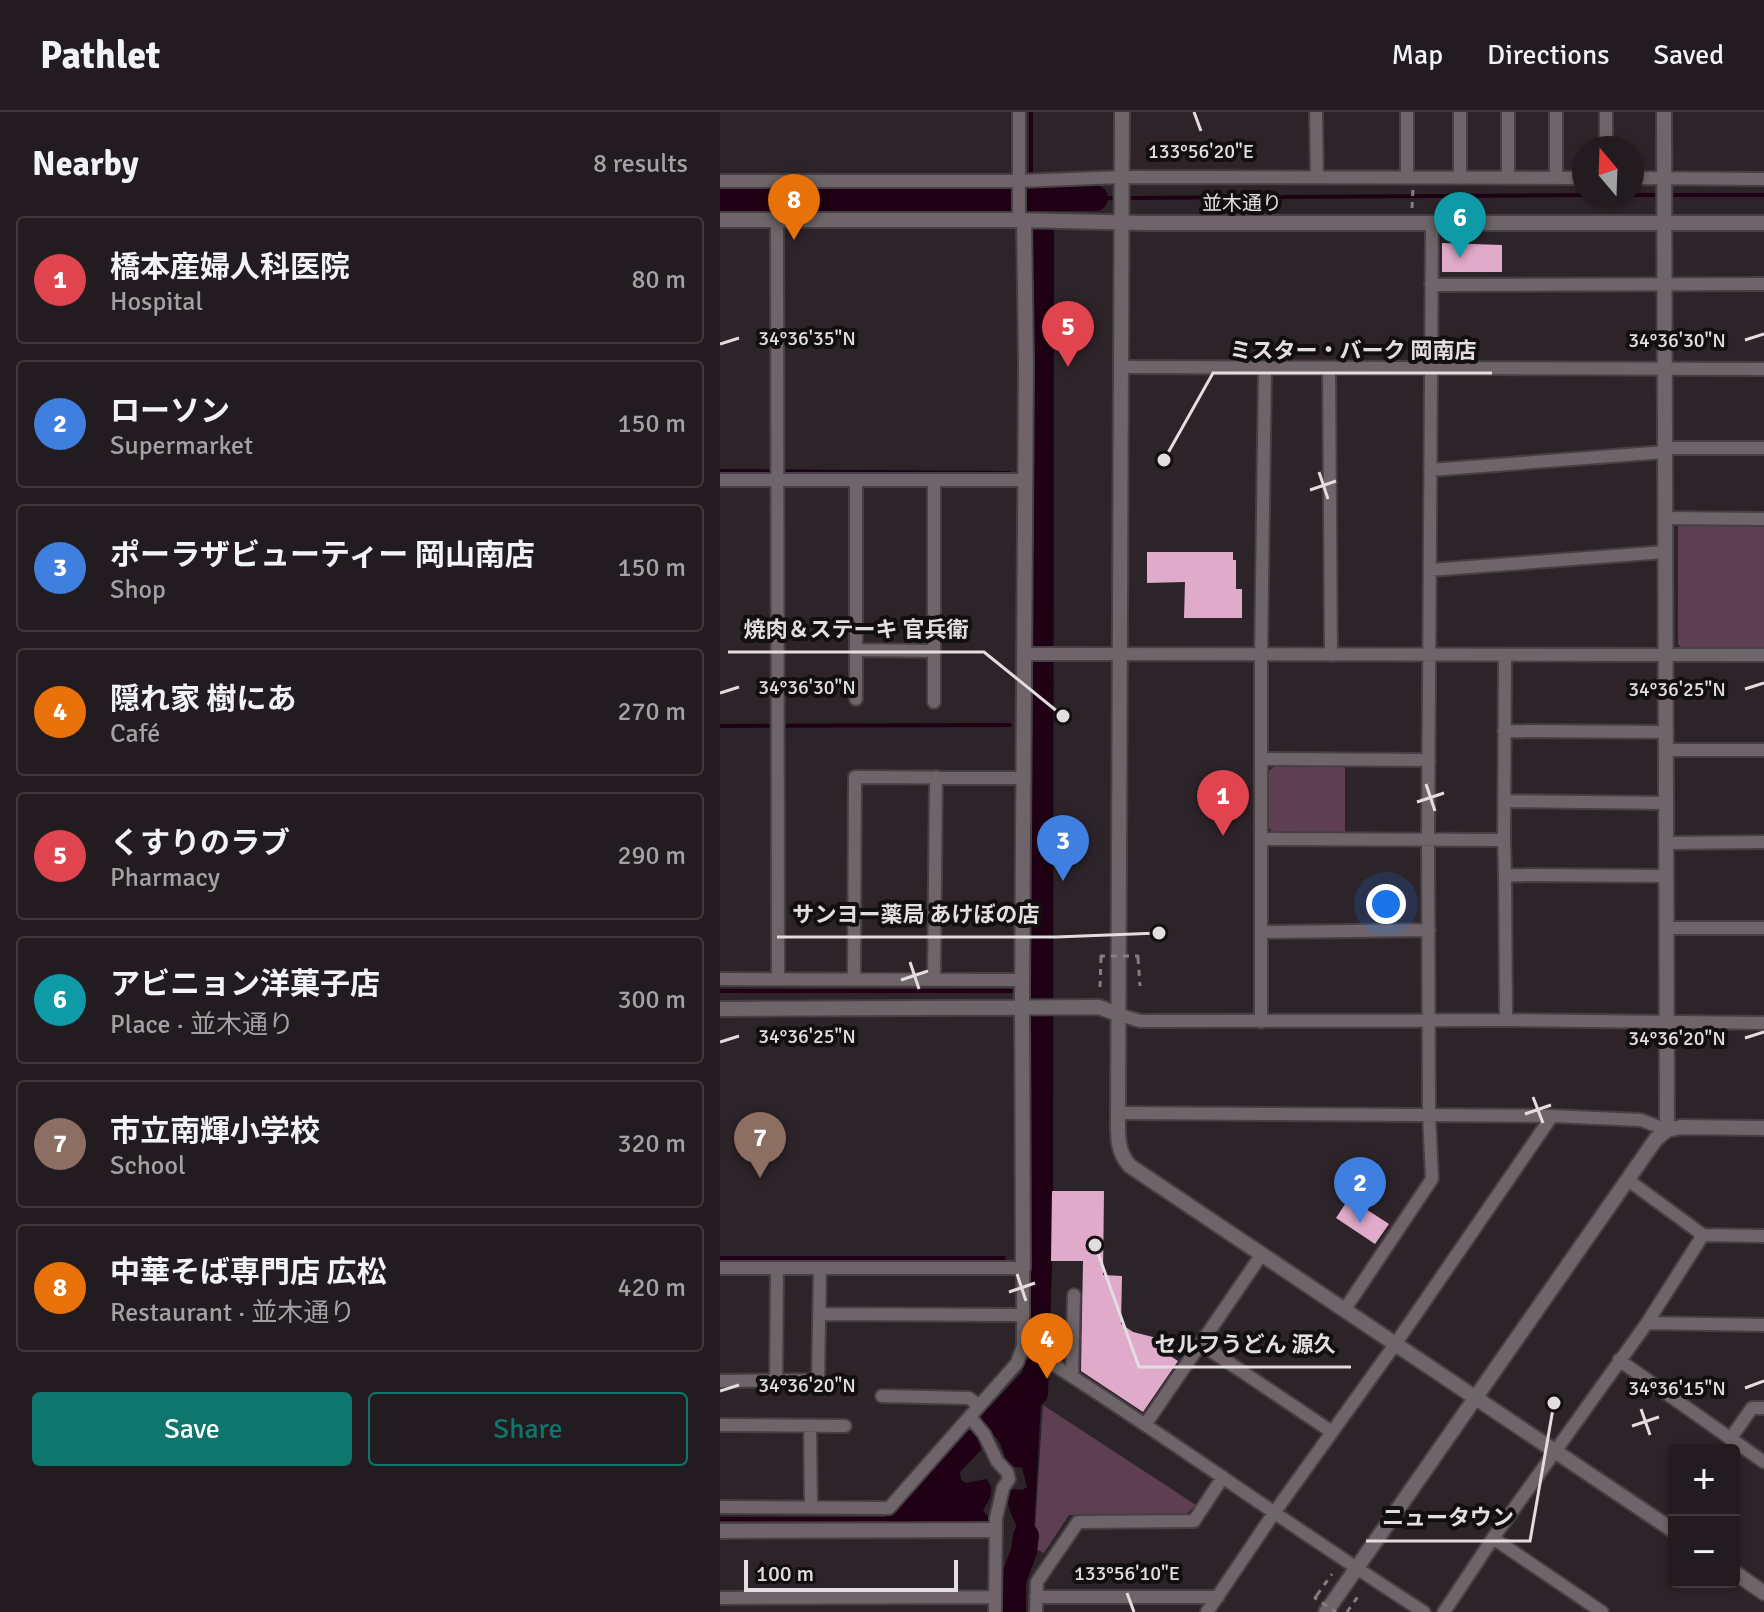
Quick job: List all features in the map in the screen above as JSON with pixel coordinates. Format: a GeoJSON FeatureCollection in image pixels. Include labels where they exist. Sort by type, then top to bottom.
{"type":"FeatureCollection","features":[{"type":"Feature","properties":{"kind":"street"},"geometry":{"type":"LineString","coordinates":[[720,1531],[876,1519],[970,1417],[1021,1355],[1033,1007],[1022,980],[1024,778],[1035,654],[1024,480],[1026,363],[1021,216],[1025,182],[1019,112]]}},
{"type":"Feature","properties":{"kind":"street"},"geometry":{"type":"LineString","coordinates":[[1122,112],[1120,1152],[1130,1166],[1668,1527]]}},
{"type":"Feature","properties":{"kind":"street"},"geometry":{"type":"LineString","coordinates":[[1316,112],[1317,177]]}},
{"type":"Feature","properties":{"kind":"street"},"geometry":{"type":"LineString","coordinates":[[1407,112],[1410,183]]}},
{"type":"Feature","properties":{"kind":"street"},"geometry":{"type":"LineString","coordinates":[[1460,112],[1460,178]]}},
{"type":"Feature","properties":{"kind":"street"},"geometry":{"type":"LineString","coordinates":[[1508,112],[1508,178]]}},
{"type":"Feature","properties":{"kind":"street"},"geometry":{"type":"LineString","coordinates":[[1556,112],[1556,178]]}},
{"type":"Feature","properties":{"kind":"street"},"geometry":{"type":"LineString","coordinates":[[1606,112],[1606,136]]}},
{"type":"Feature","properties":{"kind":"street"},"geometry":{"type":"LineString","coordinates":[[1664,112],[1667,1130]]}},
{"type":"Feature","properties":{"kind":"street"},"geometry":{"type":"LineString","coordinates":[[720,181],[1122,182],[1317,177],[1410,183],[1460,178],[1572,178]]}},
{"type":"Feature","properties":{"kind":"street"},"geometry":{"type":"LineString","coordinates":[[1644,180],[1664,183],[1764,179]]}},
{"type":"Feature","properties":{"kind":"street","name":"並木通り"},"geometry":{"type":"LineString","coordinates":[[720,220],[1021,216],[1123,223],[1764,223]]}},
{"type":"Feature","properties":{"kind":"street"},"geometry":{"type":"LineString","coordinates":[[777,220],[778,979]]}},
{"type":"Feature","properties":{"kind":"street"},"geometry":{"type":"LineString","coordinates":[[1345,1309],[1432,1179],[1428,841],[1432,222]]}},
{"type":"Feature","properties":{"kind":"street"},"geometry":{"type":"LineString","coordinates":[[1431,285],[1764,284]]}},
{"type":"Feature","properties":{"kind":"street"},"geometry":{"type":"LineString","coordinates":[[1123,367],[1764,369]]}},
{"type":"Feature","properties":{"kind":"street"},"geometry":{"type":"LineString","coordinates":[[1261,1022],[1265,368]]}},
{"type":"Feature","properties":{"kind":"street"},"geometry":{"type":"LineString","coordinates":[[1329,368],[1331,655]]}},
{"type":"Feature","properties":{"kind":"street"},"geometry":{"type":"LineString","coordinates":[[1430,470],[1665,450],[1764,448]]}},
{"type":"Feature","properties":{"kind":"street"},"geometry":{"type":"LineString","coordinates":[[720,480],[777,473],[856,481],[1024,480]]}},
{"type":"Feature","properties":{"kind":"street"},"geometry":{"type":"LineString","coordinates":[[856,481],[856,699]]}},
{"type":"Feature","properties":{"kind":"street"},"geometry":{"type":"LineString","coordinates":[[934,481],[934,702]]}},
{"type":"Feature","properties":{"kind":"street"},"geometry":{"type":"LineString","coordinates":[[1665,518],[1764,519]]}},
{"type":"Feature","properties":{"kind":"street"},"geometry":{"type":"LineString","coordinates":[[1430,570],[1665,552]]}},
{"type":"Feature","properties":{"kind":"street"},"geometry":{"type":"LineString","coordinates":[[856,650],[934,651]]}},
{"type":"Feature","properties":{"kind":"street"},"geometry":{"type":"LineString","coordinates":[[1035,654],[1764,655]]}},
{"type":"Feature","properties":{"kind":"street"},"geometry":{"type":"LineString","coordinates":[[1505,655],[1506,1020]]}},
{"type":"Feature","properties":{"kind":"street"},"geometry":{"type":"LineString","coordinates":[[1504,731],[1666,732]]}},
{"type":"Feature","properties":{"kind":"street"},"geometry":{"type":"LineString","coordinates":[[1666,750],[1764,750]]}},
{"type":"Feature","properties":{"kind":"street"},"geometry":{"type":"LineString","coordinates":[[1261,759],[1429,760]]}},
{"type":"Feature","properties":{"kind":"street"},"geometry":{"type":"LineString","coordinates":[[854,979],[855,777],[1024,778]]}},
{"type":"Feature","properties":{"kind":"street"},"geometry":{"type":"LineString","coordinates":[[934,979],[936,777]]}},
{"type":"Feature","properties":{"kind":"street"},"geometry":{"type":"LineString","coordinates":[[1504,801],[1666,803]]}},
{"type":"Feature","properties":{"kind":"street"},"geometry":{"type":"LineString","coordinates":[[1261,839],[1504,840]]}},
{"type":"Feature","properties":{"kind":"street"},"geometry":{"type":"LineString","coordinates":[[1666,843],[1764,842]]}},
{"type":"Feature","properties":{"kind":"street"},"geometry":{"type":"LineString","coordinates":[[1505,875],[1666,876]]}},
{"type":"Feature","properties":{"kind":"street"},"geometry":{"type":"LineString","coordinates":[[935,914],[1023,915]]}},
{"type":"Feature","properties":{"kind":"street"},"geometry":{"type":"LineString","coordinates":[[1666,928],[1764,928]]}},
{"type":"Feature","properties":{"kind":"street"},"geometry":{"type":"LineString","coordinates":[[1261,932],[1429,930]]}},
{"type":"Feature","properties":{"kind":"street"},"geometry":{"type":"LineString","coordinates":[[720,979],[1022,980]]}},
{"type":"Feature","properties":{"kind":"street"},"geometry":{"type":"LineString","coordinates":[[720,1009],[1099,1007],[1140,1021],[1764,1023]]}},
{"type":"Feature","properties":{"kind":"street"},"geometry":{"type":"LineString","coordinates":[[1118,1113],[1552,1116],[1641,1120],[1667,1130]]}},
{"type":"Feature","properties":{"kind":"street"},"geometry":{"type":"LineString","coordinates":[[1207,1612],[1552,1116]]}},
{"type":"Feature","properties":{"kind":"street"},"geometry":{"type":"LineString","coordinates":[[1326,1612],[1647,1149],[1667,1130],[1681,1127],[1764,1128]]}},
{"type":"Feature","properties":{"kind":"street"},"geometry":{"type":"LineString","coordinates":[[1628,1180],[1703,1235],[1764,1236]]}},
{"type":"Feature","properties":{"kind":"street"},"geometry":{"type":"LineString","coordinates":[[1444,1612],[1493,1538],[1647,1323],[1703,1235]]}},
{"type":"Feature","properties":{"kind":"street"},"geometry":{"type":"LineString","coordinates":[[1145,1425],[1262,1254]]}},
{"type":"Feature","properties":{"kind":"street"},"geometry":{"type":"LineString","coordinates":[[720,1268],[1023,1268]]}},
{"type":"Feature","properties":{"kind":"street"},"geometry":{"type":"LineString","coordinates":[[776,1381],[777,1269]]}},
{"type":"Feature","properties":{"kind":"street"},"geometry":{"type":"LineString","coordinates":[[720,1381],[818,1380],[820,1269]]}},
{"type":"Feature","properties":{"kind":"street"},"geometry":{"type":"LineString","coordinates":[[1072,1376],[1074,1295]]}},
{"type":"Feature","properties":{"kind":"street"},"geometry":{"type":"LineString","coordinates":[[819,1314],[1023,1315]]}},
{"type":"Feature","properties":{"kind":"street"},"geometry":{"type":"LineString","coordinates":[[1647,1323],[1764,1325]]}},
{"type":"Feature","properties":{"kind":"street"},"geometry":{"type":"LineString","coordinates":[[1201,1344],[1332,1432]]}},
{"type":"Feature","properties":{"kind":"street"},"geometry":{"type":"LineString","coordinates":[[1619,1360],[1764,1462]]}},
{"type":"Feature","properties":{"kind":"street"},"geometry":{"type":"LineString","coordinates":[[1051,1363],[1424,1612]]}},
{"type":"Feature","properties":{"kind":"street"},"geometry":{"type":"LineString","coordinates":[[882,1396],[969,1398],[979,1406]]}},
{"type":"Feature","properties":{"kind":"street"},"geometry":{"type":"LineString","coordinates":[[1730,1439],[1752,1408],[1764,1408]]}},
{"type":"Feature","properties":{"kind":"street"},"geometry":{"type":"LineString","coordinates":[[970,1417],[982,1431],[1009,1479],[1002,1494],[995,1530],[995,1612]]}},
{"type":"Feature","properties":{"kind":"street"},"geometry":{"type":"LineString","coordinates":[[720,1425],[845,1426]]}},
{"type":"Feature","properties":{"kind":"street"},"geometry":{"type":"LineString","coordinates":[[810,1426],[811,1507]]}},
{"type":"Feature","properties":{"kind":"street"},"geometry":{"type":"LineString","coordinates":[[1036,1612],[1037,1582],[1078,1522],[1194,1521],[1223,1477]]}},
{"type":"Feature","properties":{"kind":"street"},"geometry":{"type":"LineString","coordinates":[[720,1507],[811,1507],[876,1519],[995,1530]]}},
{"type":"Feature","properties":{"kind":"street"},"geometry":{"type":"LineString","coordinates":[[1493,1538],[1602,1612]]}},
{"type":"Feature","properties":{"kind":"street"},"geometry":{"type":"LineString","coordinates":[[1740,1576],[1764,1593]]}},
{"type":"Feature","properties":{"kind":"street"},"geometry":{"type":"LineString","coordinates":[[720,1598],[995,1597]]}},
{"type":"Feature","properties":{"kind":"street"},"geometry":{"type":"LineString","coordinates":[[1036,1597],[1218,1597]]}},
{"type":"Feature","properties":{"kind":"path"},"geometry":{"type":"LineString","coordinates":[[1410,183],[1412,208]]}},
{"type":"Feature","properties":{"kind":"path"},"geometry":{"type":"LineString","coordinates":[[1100,984],[1101,956],[1138,956],[1139,984]]}},
{"type":"Feature","properties":{"kind":"path"},"geometry":{"type":"LineString","coordinates":[[1332,1574],[1315,1598],[1336,1612]]}},
{"type":"Feature","properties":{"kind":"path"},"geometry":{"type":"LineString","coordinates":[[1347,1612],[1359,1595]]}},
{"type":"Feature","properties":{"kind":"shaded area"},"geometry":{"type":"Polygon","coordinates":[[[1683,523],[1764,524],[1764,647],[1681,648],[1678,644],[1678,527],[1683,523]]]}},
{"type":"Feature","properties":{"kind":"shaded area"},"geometry":{"type":"Polygon","coordinates":[[[1276,765],[1345,765],[1345,836],[1275,836],[1269,828],[1269,771],[1276,765]]]}},
{"type":"Feature","properties":{"kind":"shaded area"},"geometry":{"type":"Polygon","coordinates":[[[1028,1354],[1043,1365],[1034,1529],[1029,1557],[1020,1572],[1013,1569],[1019,1536],[1008,1500],[1012,1489],[1023,1490],[1027,1487],[1022,1468],[1007,1461],[995,1436],[986,1430],[980,1437],[981,1450],[960,1472],[961,1480],[966,1483],[986,1479],[989,1483],[991,1495],[983,1511],[988,1516],[988,1523],[886,1522],[885,1516],[892,1516],[969,1430],[977,1432],[984,1426],[981,1416],[1026,1368],[1028,1354]]]}},
{"type":"Feature","properties":{"kind":"shaded area"},"geometry":{"type":"Polygon","coordinates":[[[1043,1405],[1196,1505],[1185,1515],[1069,1515],[1044,1553],[1032,1547],[1043,1405]]]}},
{"type":"Feature","properties":{"kind":"building"},"geometry":{"type":"Polygon","coordinates":[[[1442,243],[1502,245],[1502,272],[1442,272],[1442,243]]]}},
{"type":"Feature","properties":{"kind":"building"},"geometry":{"type":"Polygon","coordinates":[[[1147,552],[1233,552],[1236,589],[1242,589],[1242,618],[1184,618],[1185,582],[1147,583],[1147,552]]]}},
{"type":"Feature","properties":{"kind":"building"},"geometry":{"type":"Polygon","coordinates":[[[1052,1191],[1104,1191],[1103,1275],[1122,1276],[1121,1324],[1133,1332],[1153,1337],[1166,1353],[1178,1361],[1143,1412],[1081,1371],[1083,1261],[1051,1261],[1052,1191]]]}},
{"type":"Feature","properties":{"kind":"building"},"geometry":{"type":"Polygon","coordinates":[[[1349,1198],[1389,1224],[1375,1244],[1336,1218],[1349,1198]]]}},
{"type":"Feature","properties":{"kind":"waterway"},"geometry":{"type":"LineString","coordinates":[[1031,112],[1031,198]]}},
{"type":"Feature","properties":{"kind":"waterway"},"geometry":{"type":"LineString","coordinates":[[1126,198],[1572,195]]}},
{"type":"Feature","properties":{"kind":"waterway"},"geometry":{"type":"LineString","coordinates":[[1644,195],[1764,195]]}},
{"type":"Feature","properties":{"kind":"waterway"},"geometry":{"type":"LineString","coordinates":[[720,198],[1095,198]]}},
{"type":"Feature","properties":{"kind":"waterway"},"geometry":{"type":"LineString","coordinates":[[1095,198],[1117,198]]}},
{"type":"Feature","properties":{"kind":"waterway"},"geometry":{"type":"LineString","coordinates":[[1035,1393],[1040,1237],[1041,229]]}},
{"type":"Feature","properties":{"kind":"waterway"},"geometry":{"type":"LineString","coordinates":[[720,471],[1009,473]]}},
{"type":"Feature","properties":{"kind":"waterway"},"geometry":{"type":"LineString","coordinates":[[1032,473],[1041,473]]}},
{"type":"Feature","properties":{"kind":"waterway"},"geometry":{"type":"LineString","coordinates":[[720,726],[1010,725]]}},
{"type":"Feature","properties":{"kind":"waterway"},"geometry":{"type":"LineString","coordinates":[[1035,725],[1041,725]]}},
{"type":"Feature","properties":{"kind":"waterway"},"geometry":{"type":"LineString","coordinates":[[720,991],[1011,991]]}},
{"type":"Feature","properties":{"kind":"waterway"},"geometry":{"type":"LineString","coordinates":[[720,1258],[1004,1258]]}},
{"type":"Feature","properties":{"kind":"waterway"},"geometry":{"type":"LineString","coordinates":[[720,1519],[890,1519]]}},
{"type":"Feature","properties":{"kind":"waterway"},"geometry":{"type":"LineString","coordinates":[[1013,1612],[1013,1581],[1026,1536]]}},
{"type":"Feature","properties":{"kind":"place","name":"中華そば専門店 広松"},"geometry":{"type":"Point","coordinates":[794,240]}},
{"type":"Feature","properties":{"kind":"place","name":"アビニョン洋菓子店"},"geometry":{"type":"Point","coordinates":[1460,258]}},
{"type":"Feature","properties":{"kind":"place","name":"くすりのラブ"},"geometry":{"type":"Point","coordinates":[1068,367]}},
{"type":"Feature","properties":{"kind":"place","name":"ミスター・バーク 岡南店"},"geometry":{"type":"Point","coordinates":[1164,460]}},
{"type":"Feature","properties":{"kind":"place","name":"焼肉＆ステーキ 官兵衛"},"geometry":{"type":"Point","coordinates":[1063,716]}},
{"type":"Feature","properties":{"kind":"place","name":"橋本産婦人科医院"},"geometry":{"type":"Point","coordinates":[1223,836]}},
{"type":"Feature","properties":{"kind":"place","name":"ポーラザビューティー 岡山南店"},"geometry":{"type":"Point","coordinates":[1063,881]}},
{"type":"Feature","properties":{"kind":"place","name":"サンヨー薬局 あけぼの店"},"geometry":{"type":"Point","coordinates":[1159,933]}},
{"type":"Feature","properties":{"kind":"place","name":"市立南輝小学校"},"geometry":{"type":"Point","coordinates":[760,1178]}},
{"type":"Feature","properties":{"kind":"place","name":"ローソン"},"geometry":{"type":"Point","coordinates":[1360,1223]}},
{"type":"Feature","properties":{"kind":"place","name":"セルフうどん 源久"},"geometry":{"type":"Point","coordinates":[1095,1245]}},
{"type":"Feature","properties":{"kind":"place","name":"隠れ家 樹にあ"},"geometry":{"type":"Point","coordinates":[1047,1379]}},
{"type":"Feature","properties":{"kind":"place","name":"ニュータウン"},"geometry":{"type":"Point","coordinates":[1554,1403]}}]}
